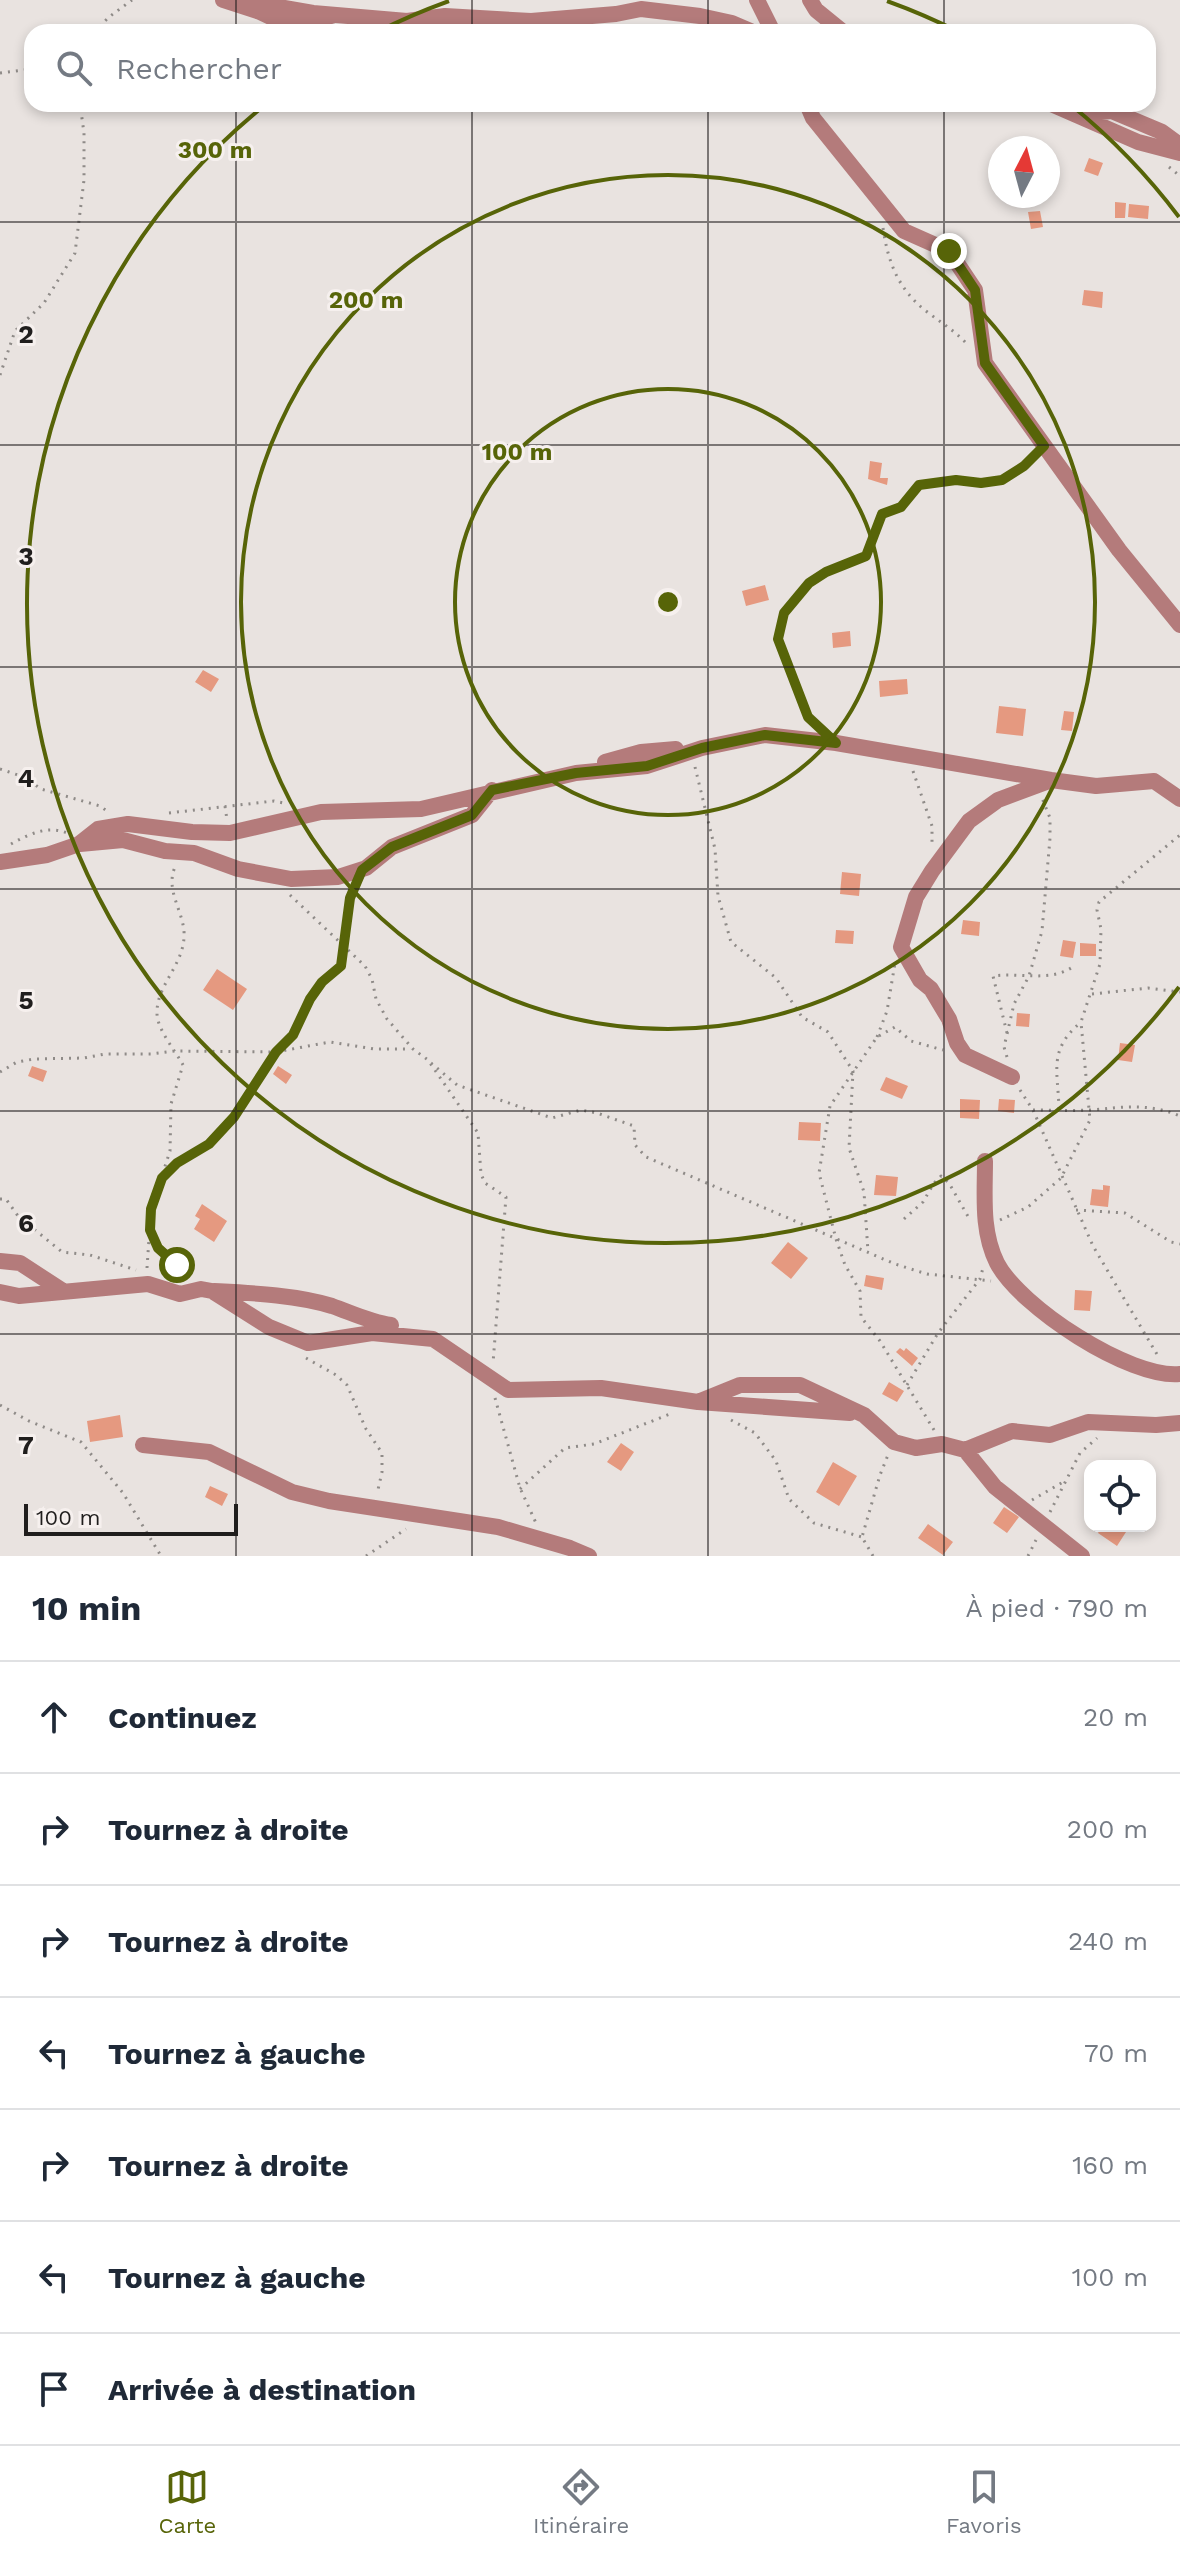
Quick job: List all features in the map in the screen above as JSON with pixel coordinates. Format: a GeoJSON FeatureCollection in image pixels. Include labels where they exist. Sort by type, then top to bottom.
{"type":"FeatureCollection","features":[{"type":"Feature","properties":{"kind":"street"},"geometry":{"type":"LineString","coordinates":[[223,0],[277,20],[302,24]]}},
{"type":"Feature","properties":{"kind":"street"},"geometry":{"type":"LineString","coordinates":[[255,0],[325,15],[407,21]]}},
{"type":"Feature","properties":{"kind":"street"},"geometry":{"type":"LineString","coordinates":[[757,0],[769,24]]}},
{"type":"Feature","properties":{"kind":"street"},"geometry":{"type":"LineString","coordinates":[[810,0],[816,10],[833,24]]}},
{"type":"Feature","properties":{"kind":"street"},"geometry":{"type":"LineString","coordinates":[[392,24],[445,16],[531,21],[641,9],[700,16],[734,24]]}},
{"type":"Feature","properties":{"kind":"street"},"geometry":{"type":"LineString","coordinates":[[816,112],[904,231],[949,251],[975,290],[985,363],[1119,550],[1180,625]]}},
{"type":"Feature","properties":{"kind":"street"},"geometry":{"type":"LineString","coordinates":[[1067,112],[1138,142],[1180,153]]}},
{"type":"Feature","properties":{"kind":"street"},"geometry":{"type":"LineString","coordinates":[[1073,115],[1102,112]]}},
{"type":"Feature","properties":{"kind":"street"},"geometry":{"type":"LineString","coordinates":[[1114,112],[1162,132],[1180,145]]}},
{"type":"Feature","properties":{"kind":"street"},"geometry":{"type":"LineString","coordinates":[[3,855],[47,855],[81,842],[98,829],[128,824],[230,833],[321,812],[421,809],[492,790],[576,773],[641,752],[696,750],[765,735],[897,754],[1044,783],[1096,786],[1154,781],[1180,799]]}},
{"type":"Feature","properties":{"kind":"street"},"geometry":{"type":"LineString","coordinates":[[1012,1077],[965,1055],[957,1043],[949,1019],[931,989],[920,980],[901,947],[916,897],[969,821],[998,800],[1044,783]]}},
{"type":"Feature","properties":{"kind":"street"},"geometry":{"type":"LineString","coordinates":[[81,842],[123,840],[165,851],[209,857],[238,869],[291,879],[338,877],[362,870],[392,847],[472,815],[492,790]]}},
{"type":"Feature","properties":{"kind":"street"},"geometry":{"type":"LineString","coordinates":[[985,1161],[984,1214],[988,1241],[998,1265],[1014,1284],[1055,1323],[1131,1365],[1180,1374]]}},
{"type":"Feature","properties":{"kind":"street"},"geometry":{"type":"LineString","coordinates":[[0,1261],[20,1263],[63,1291]]}},
{"type":"Feature","properties":{"kind":"street"},"geometry":{"type":"LineString","coordinates":[[0,1292],[19,1296],[148,1280],[180,1294],[206,1290],[248,1292],[329,1305],[374,1322],[412,1328],[492,1373],[508,1390],[601,1388],[728,1406],[808,1408],[864,1415]]}},
{"type":"Feature","properties":{"kind":"street"},"geometry":{"type":"LineString","coordinates":[[206,1290],[269,1327],[308,1343],[372,1333],[433,1339]]}},
{"type":"Feature","properties":{"kind":"street"},"geometry":{"type":"LineString","coordinates":[[698,1402],[740,1385],[800,1385],[864,1415],[894,1442],[916,1448],[942,1444],[965,1450],[995,1487],[1082,1556]]}},
{"type":"Feature","properties":{"kind":"street"},"geometry":{"type":"LineString","coordinates":[[965,1450],[1012,1431],[1050,1435],[1088,1422],[1180,1423]]}},
{"type":"Feature","properties":{"kind":"street"},"geometry":{"type":"LineString","coordinates":[[143,1445],[209,1452],[292,1492],[329,1501],[498,1527],[589,1556]]}},
{"type":"Feature","properties":{"kind":"path"},"geometry":{"type":"LineString","coordinates":[[104,24],[132,0]]}},
{"type":"Feature","properties":{"kind":"path"},"geometry":{"type":"LineString","coordinates":[[0,73],[24,70]]}},
{"type":"Feature","properties":{"kind":"path"},"geometry":{"type":"LineString","coordinates":[[0,375],[15,331],[44,303],[75,253],[84,180],[81,112]]}},
{"type":"Feature","properties":{"kind":"path"},"geometry":{"type":"LineString","coordinates":[[882,226],[891,269],[924,309],[953,329],[985,363]]}},
{"type":"Feature","properties":{"kind":"path"},"geometry":{"type":"LineString","coordinates":[[817,726],[808,717],[778,639],[784,613],[809,583],[826,572],[866,556],[882,514],[901,507],[919,485],[956,480],[981,483],[1002,480],[1024,466],[1044,446]]}},
{"type":"Feature","properties":{"kind":"path"},"geometry":{"type":"LineString","coordinates":[[696,750],[715,849],[718,896],[731,942],[776,978],[802,1017],[828,1032],[853,1071],[849,1148],[864,1192],[868,1253]]}},
{"type":"Feature","properties":{"kind":"path"},"geometry":{"type":"LineString","coordinates":[[897,754],[913,772],[932,826],[932,871]]}},
{"type":"Feature","properties":{"kind":"path"},"geometry":{"type":"LineString","coordinates":[[0,769],[24,777],[41,789],[100,806],[128,824]]}},
{"type":"Feature","properties":{"kind":"path"},"geometry":{"type":"LineString","coordinates":[[1044,783],[1050,838],[1042,931],[1029,976],[1014,1004],[1004,1047],[1012,1077],[1033,1110],[1093,1246],[1158,1356]]}},
{"type":"Feature","properties":{"kind":"path"},"geometry":{"type":"LineString","coordinates":[[167,813],[274,801],[321,812]]}},
{"type":"Feature","properties":{"kind":"path"},"geometry":{"type":"LineString","coordinates":[[225,806],[230,833]]}},
{"type":"Feature","properties":{"kind":"path"},"geometry":{"type":"LineString","coordinates":[[3,855],[12,843],[42,830],[56,828],[81,842]]}},
{"type":"Feature","properties":{"kind":"path"},"geometry":{"type":"LineString","coordinates":[[904,1219],[923,1202],[941,1176],[949,1183],[968,1218],[988,1241],[998,1221],[1028,1207],[1061,1178],[1090,1120],[1081,1022],[1100,964],[1099,902],[1180,835]]}},
{"type":"Feature","properties":{"kind":"path"},"geometry":{"type":"LineString","coordinates":[[148,1280],[146,1261],[151,1209],[170,1151],[171,1104],[183,1065],[158,1022],[157,1013],[160,992],[172,976],[182,952],[184,928],[170,883],[174,866],[188,853]]}},
{"type":"Feature","properties":{"kind":"path"},"geometry":{"type":"LineString","coordinates":[[162,1178],[177,1163],[209,1144],[234,1117],[276,1052],[293,1035],[322,982],[341,966],[350,898],[362,870]]}},
{"type":"Feature","properties":{"kind":"path"},"geometry":{"type":"LineString","coordinates":[[286,892],[365,966],[379,1006],[413,1049],[457,1085],[552,1118],[581,1110],[634,1126],[635,1145],[646,1157],[868,1253],[927,1274],[1014,1284]]}},
{"type":"Feature","properties":{"kind":"path"},"geometry":{"type":"LineString","coordinates":[[901,947],[892,971],[887,1011],[877,1037],[830,1106],[819,1173],[845,1265],[860,1291],[861,1317],[880,1341],[942,1444]]}},
{"type":"Feature","properties":{"kind":"path"},"geometry":{"type":"LineString","coordinates":[[1007,1033],[993,976],[1010,973],[1041,977],[1066,972],[1074,966]]}},
{"type":"Feature","properties":{"kind":"path"},"geometry":{"type":"LineString","coordinates":[[1092,994],[1148,988],[1180,992]]}},
{"type":"Feature","properties":{"kind":"path"},"geometry":{"type":"LineString","coordinates":[[1059,1110],[1058,1051],[1067,1034],[1081,1022]]}},
{"type":"Feature","properties":{"kind":"path"},"geometry":{"type":"LineString","coordinates":[[877,1037],[895,1027],[911,1041],[965,1055]]}},
{"type":"Feature","properties":{"kind":"path"},"geometry":{"type":"LineString","coordinates":[[0,1072],[17,1062],[34,1059],[84,1058],[105,1054],[276,1052],[330,1042],[374,1049],[413,1049]]}},
{"type":"Feature","properties":{"kind":"path"},"geometry":{"type":"LineString","coordinates":[[428,1060],[478,1133],[481,1174],[485,1183],[506,1197],[492,1373],[498,1419],[510,1445],[520,1489],[545,1540]]}},
{"type":"Feature","properties":{"kind":"path"},"geometry":{"type":"LineString","coordinates":[[1033,1110],[1089,1110],[1129,1105],[1180,1116]]}},
{"type":"Feature","properties":{"kind":"path"},"geometry":{"type":"LineString","coordinates":[[0,1199],[6,1199],[18,1216],[62,1252],[90,1255],[131,1268],[148,1280]]}},
{"type":"Feature","properties":{"kind":"path"},"geometry":{"type":"LineString","coordinates":[[1076,1210],[1125,1213],[1171,1242],[1180,1244]]}},
{"type":"Feature","properties":{"kind":"path"},"geometry":{"type":"LineString","coordinates":[[150,1230],[158,1248],[206,1290]]}},
{"type":"Feature","properties":{"kind":"path"},"geometry":{"type":"LineString","coordinates":[[907,1385],[938,1333],[980,1279],[983,1266]]}},
{"type":"Feature","properties":{"kind":"path"},"geometry":{"type":"LineString","coordinates":[[303,1356],[347,1385],[366,1429],[382,1453],[382,1472],[374,1507]]}},
{"type":"Feature","properties":{"kind":"path"},"geometry":{"type":"LineString","coordinates":[[0,1405],[29,1421],[81,1442],[123,1493],[161,1556]]}},
{"type":"Feature","properties":{"kind":"path"},"geometry":{"type":"LineString","coordinates":[[520,1489],[565,1448],[594,1444],[625,1434],[674,1412]]}},
{"type":"Feature","properties":{"kind":"path"},"geometry":{"type":"LineString","coordinates":[[721,1415],[755,1433],[776,1461],[789,1499],[814,1523],[862,1537],[873,1556]]}},
{"type":"Feature","properties":{"kind":"path"},"geometry":{"type":"LineString","coordinates":[[1028,1556],[1080,1453],[1115,1422]]}},
{"type":"Feature","properties":{"kind":"path"},"geometry":{"type":"LineString","coordinates":[[862,1537],[880,1475],[894,1442]]}},
{"type":"Feature","properties":{"kind":"path"},"geometry":{"type":"LineString","coordinates":[[1021,1507],[1063,1482]]}},
{"type":"Feature","properties":{"kind":"path"},"geometry":{"type":"LineString","coordinates":[[366,1556],[426,1515]]}},
{"type":"Feature","properties":{"kind":"building"},"geometry":{"type":"Polygon","coordinates":[[[1089,158],[1103,163],[1098,176],[1084,171],[1089,158]]]}},
{"type":"Feature","properties":{"kind":"building"},"geometry":{"type":"Polygon","coordinates":[[[1115,202],[1126,203],[1125,218],[1115,218],[1115,202]]]}},
{"type":"Feature","properties":{"kind":"building"},"geometry":{"type":"Polygon","coordinates":[[[1129,204],[1149,206],[1148,219],[1128,217],[1129,204]]]}},
{"type":"Feature","properties":{"kind":"building"},"geometry":{"type":"Polygon","coordinates":[[[1040,211],[1043,227],[1031,229],[1028,212],[1040,211]]]}},
{"type":"Feature","properties":{"kind":"building"},"geometry":{"type":"Polygon","coordinates":[[[1084,290],[1103,292],[1102,308],[1082,305],[1084,290]]]}},
{"type":"Feature","properties":{"kind":"building"},"geometry":{"type":"Polygon","coordinates":[[[870,461],[882,463],[880,478],[888,478],[887,485],[868,479],[870,461]]]}},
{"type":"Feature","properties":{"kind":"building"},"geometry":{"type":"Polygon","coordinates":[[[765,585],[769,600],[746,606],[742,591],[765,585]]]}},
{"type":"Feature","properties":{"kind":"building"},"geometry":{"type":"Polygon","coordinates":[[[850,631],[851,646],[833,648],[832,633],[850,631]]]}},
{"type":"Feature","properties":{"kind":"building"},"geometry":{"type":"Polygon","coordinates":[[[203,670],[219,679],[211,692],[195,682],[203,670]]]}},
{"type":"Feature","properties":{"kind":"building"},"geometry":{"type":"Polygon","coordinates":[[[907,679],[908,694],[880,697],[879,681],[907,679]]]}},
{"type":"Feature","properties":{"kind":"building"},"geometry":{"type":"Polygon","coordinates":[[[999,706],[1026,709],[1023,736],[996,733],[999,706]]]}},
{"type":"Feature","properties":{"kind":"building"},"geometry":{"type":"Polygon","coordinates":[[[1064,711],[1074,712],[1072,731],[1061,730],[1064,711]]]}},
{"type":"Feature","properties":{"kind":"building"},"geometry":{"type":"Polygon","coordinates":[[[842,872],[861,874],[859,896],[840,894],[842,872]]]}},
{"type":"Feature","properties":{"kind":"building"},"geometry":{"type":"Polygon","coordinates":[[[963,920],[980,922],[979,936],[961,934],[963,920]]]}},
{"type":"Feature","properties":{"kind":"building"},"geometry":{"type":"Polygon","coordinates":[[[836,930],[854,931],[853,944],[835,943],[836,930]]]}},
{"type":"Feature","properties":{"kind":"building"},"geometry":{"type":"Polygon","coordinates":[[[1063,940],[1076,942],[1073,958],[1060,956],[1063,940]]]}},
{"type":"Feature","properties":{"kind":"building"},"geometry":{"type":"Polygon","coordinates":[[[1080,943],[1096,944],[1096,956],[1080,956],[1080,943]]]}},
{"type":"Feature","properties":{"kind":"building"},"geometry":{"type":"Polygon","coordinates":[[[217,969],[247,989],[233,1010],[203,990],[217,969]]]}},
{"type":"Feature","properties":{"kind":"building"},"geometry":{"type":"Polygon","coordinates":[[[1017,1013],[1030,1014],[1029,1027],[1016,1026],[1017,1013]]]}},
{"type":"Feature","properties":{"kind":"building"},"geometry":{"type":"Polygon","coordinates":[[[1120,1043],[1135,1045],[1132,1062],[1118,1060],[1120,1043]]]}},
{"type":"Feature","properties":{"kind":"building"},"geometry":{"type":"Polygon","coordinates":[[[32,1066],[47,1071],[43,1082],[28,1076],[32,1066]]]}},
{"type":"Feature","properties":{"kind":"building"},"geometry":{"type":"Polygon","coordinates":[[[278,1066],[292,1075],[286,1084],[273,1074],[278,1066]]]}},
{"type":"Feature","properties":{"kind":"building"},"geometry":{"type":"Polygon","coordinates":[[[886,1077],[908,1086],[902,1099],[880,1090],[886,1077]]]}},
{"type":"Feature","properties":{"kind":"building"},"geometry":{"type":"Polygon","coordinates":[[[960,1099],[980,1100],[979,1119],[960,1118],[960,1099]]]}},
{"type":"Feature","properties":{"kind":"building"},"geometry":{"type":"Polygon","coordinates":[[[999,1099],[1015,1100],[1014,1113],[998,1111],[999,1099]]]}},
{"type":"Feature","properties":{"kind":"building"},"geometry":{"type":"Polygon","coordinates":[[[799,1122],[821,1123],[820,1141],[798,1140],[799,1122]]]}},
{"type":"Feature","properties":{"kind":"building"},"geometry":{"type":"Polygon","coordinates":[[[876,1175],[898,1177],[896,1196],[874,1195],[876,1175]]]}},
{"type":"Feature","properties":{"kind":"building"},"geometry":{"type":"Polygon","coordinates":[[[1103,1185],[1110,1186],[1108,1207],[1090,1205],[1092,1189],[1103,1190],[1103,1185]]]}},
{"type":"Feature","properties":{"kind":"building"},"geometry":{"type":"Polygon","coordinates":[[[202,1204],[227,1221],[214,1242],[194,1229],[200,1219],[195,1216],[202,1204]]]}},
{"type":"Feature","properties":{"kind":"building"},"geometry":{"type":"Polygon","coordinates":[[[788,1242],[808,1258],[791,1279],[771,1263],[788,1242]]]}},
{"type":"Feature","properties":{"kind":"building"},"geometry":{"type":"Polygon","coordinates":[[[866,1275],[884,1278],[882,1290],[864,1286],[866,1275]]]}},
{"type":"Feature","properties":{"kind":"building"},"geometry":{"type":"Polygon","coordinates":[[[1075,1290],[1092,1291],[1090,1311],[1074,1310],[1075,1290]]]}},
{"type":"Feature","properties":{"kind":"building"},"geometry":{"type":"Polygon","coordinates":[[[900,1348],[904,1351],[906,1348],[918,1358],[912,1366],[896,1352],[900,1348]]]}},
{"type":"Feature","properties":{"kind":"building"},"geometry":{"type":"Polygon","coordinates":[[[889,1382],[904,1391],[897,1402],[882,1394],[889,1382]]]}},
{"type":"Feature","properties":{"kind":"building"},"geometry":{"type":"Polygon","coordinates":[[[120,1415],[123,1437],[90,1442],[87,1421],[120,1415]]]}},
{"type":"Feature","properties":{"kind":"building"},"geometry":{"type":"Polygon","coordinates":[[[621,1443],[634,1452],[621,1471],[607,1462],[621,1443]]]}},
{"type":"Feature","properties":{"kind":"building"},"geometry":{"type":"Polygon","coordinates":[[[833,1462],[857,1476],[839,1506],[816,1492],[833,1462]]]}},
{"type":"Feature","properties":{"kind":"building"},"geometry":{"type":"Polygon","coordinates":[[[210,1486],[228,1494],[222,1506],[205,1497],[210,1486]]]}},
{"type":"Feature","properties":{"kind":"building"},"geometry":{"type":"Polygon","coordinates":[[[1004,1507],[1019,1517],[1007,1533],[993,1523],[1004,1507]]]}},
{"type":"Feature","properties":{"kind":"building"},"geometry":{"type":"Polygon","coordinates":[[[928,1524],[953,1542],[943,1555],[918,1538],[928,1524]]]}},
{"type":"Feature","properties":{"kind":"building"},"geometry":{"type":"Polygon","coordinates":[[[1099,1532],[1126,1532],[1117,1546],[1099,1532]]]}},
{"type":"Feature","properties":{"kind":"route"},"geometry":{"type":"LineString","coordinates":[[177,1265],[158,1248],[150,1230],[151,1209],[162,1178],[177,1163],[209,1144],[234,1117],[276,1052],[293,1035],[322,982],[338,971],[350,898],[362,870],[392,847],[472,815],[492,790],[576,773],[647,766],[702,748],[765,735],[836,743],[808,717],[792,680],[778,639],[784,613],[809,583],[826,572],[866,556],[882,514],[901,507],[919,485],[956,480],[981,483],[1002,480],[1024,466],[1044,446],[985,363],[975,290],[949,251]]}}]}
